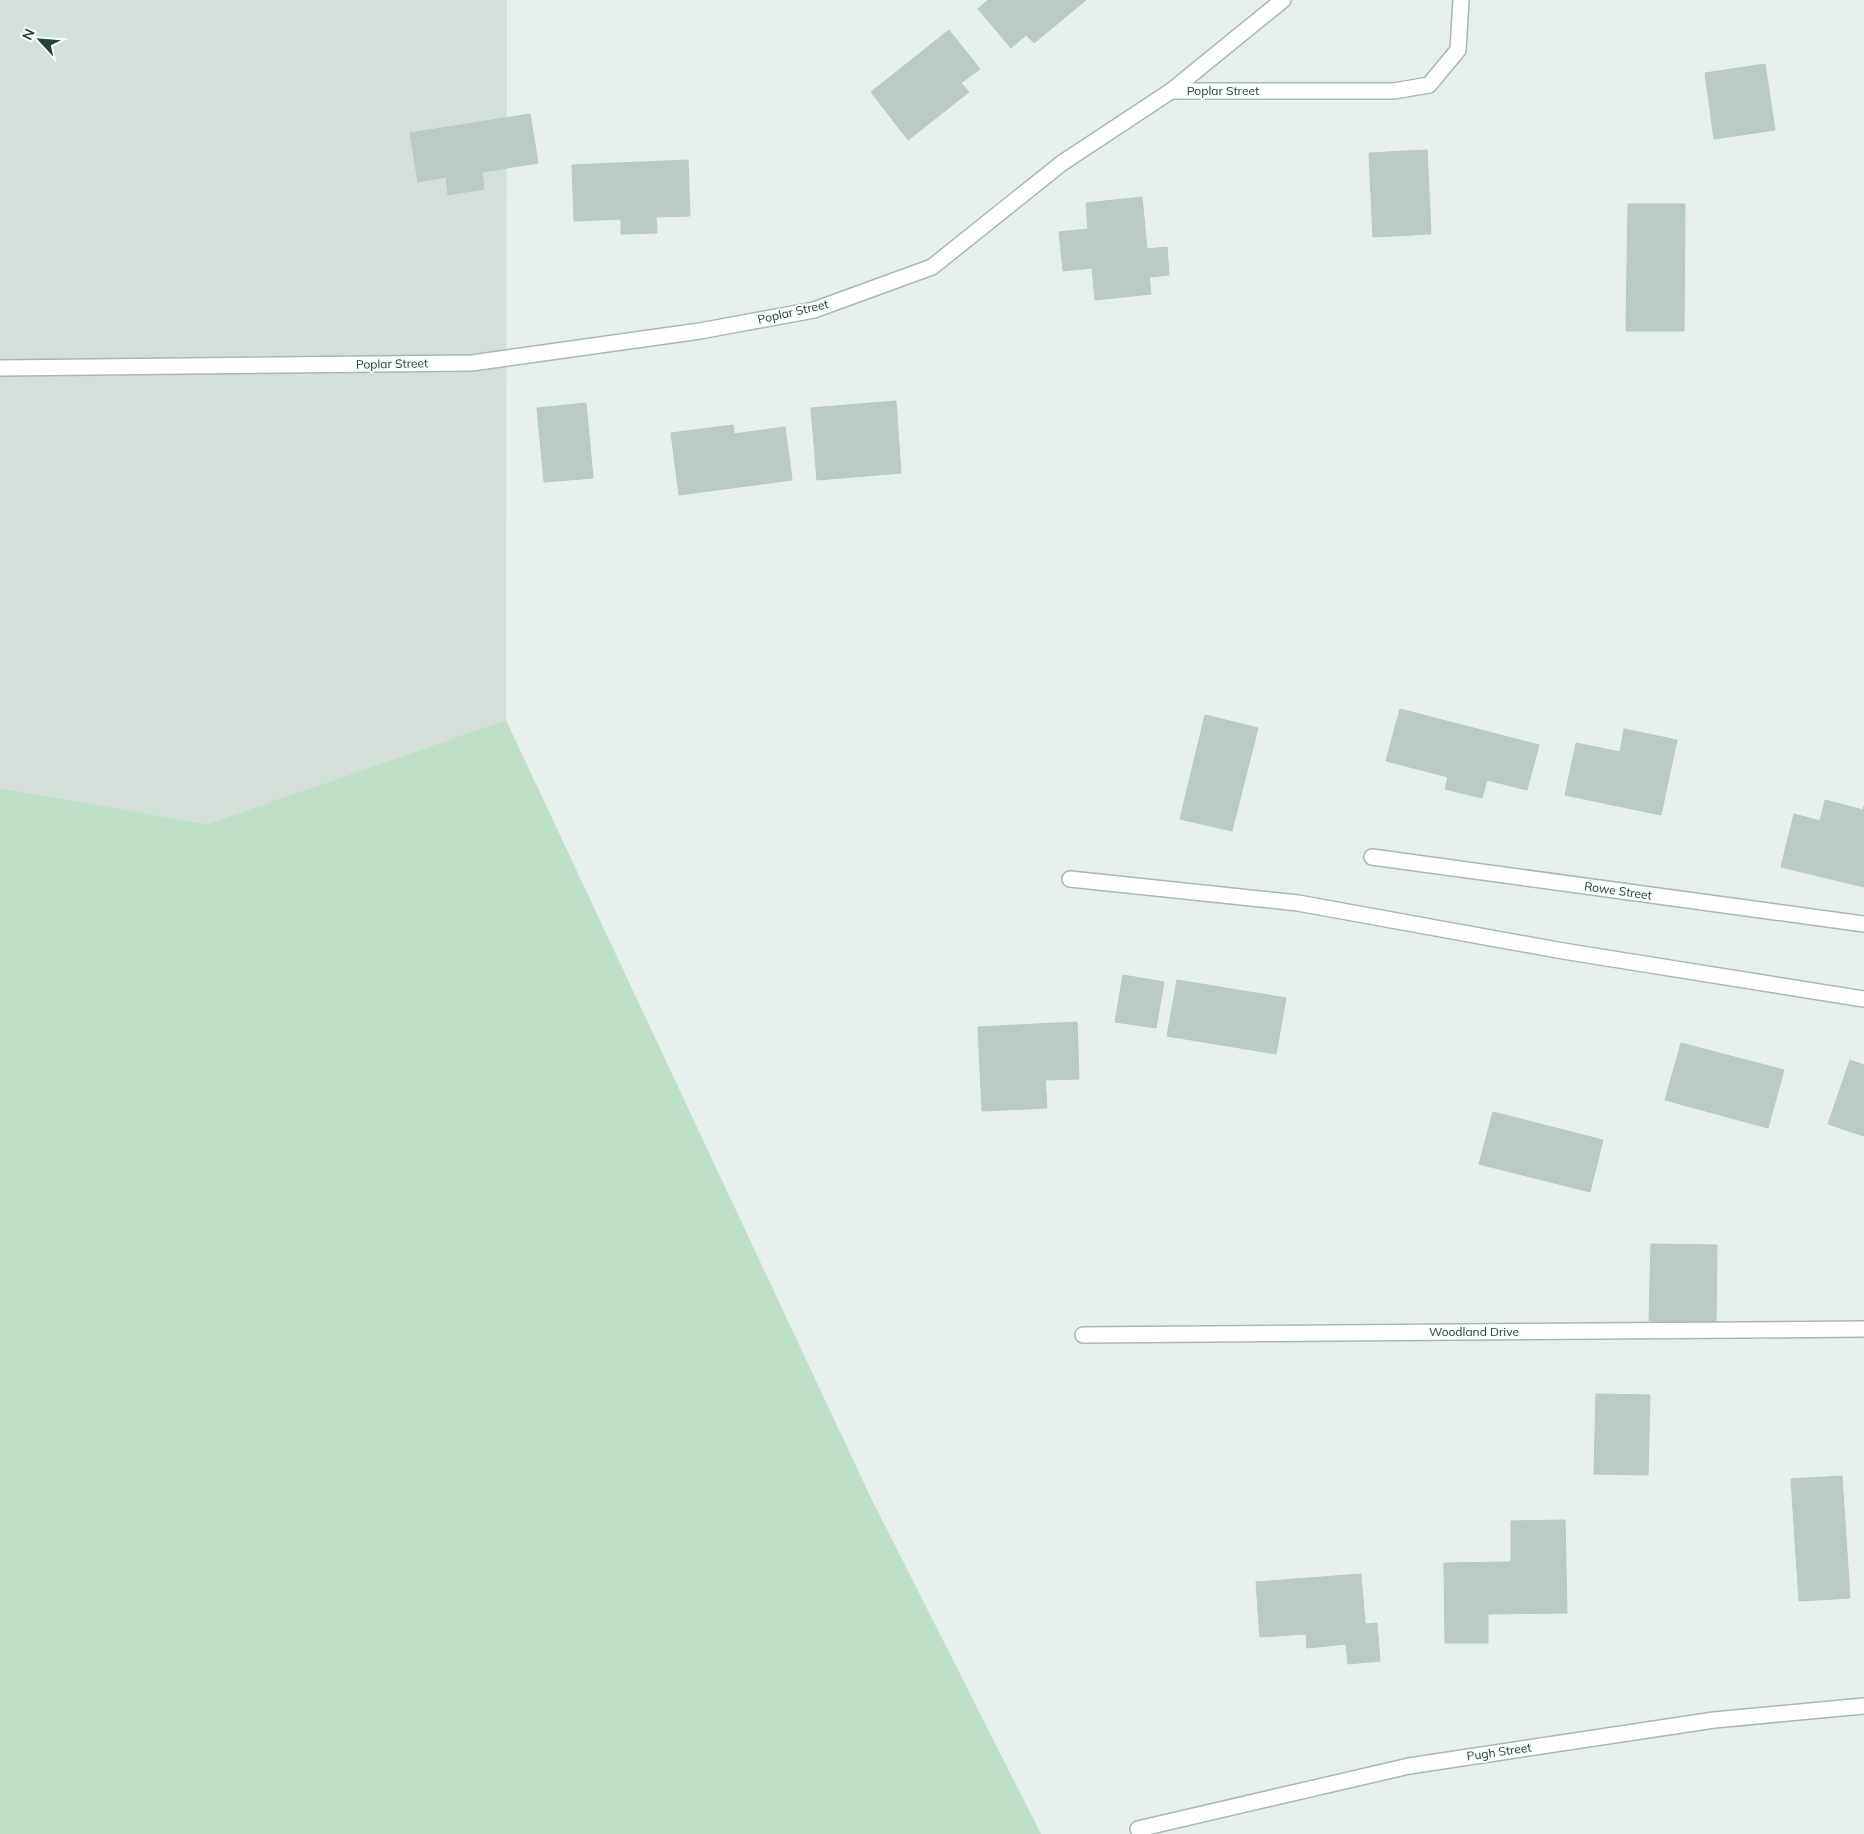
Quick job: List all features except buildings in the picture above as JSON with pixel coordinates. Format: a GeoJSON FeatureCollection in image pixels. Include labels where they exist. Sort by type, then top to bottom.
{"type":"FeatureCollection","features":[{"type":"Feature","properties":{"kind":"street"},"geometry":{"type":"LineString","coordinates":[[1170,91],[1283,0]]}},
{"type":"Feature","properties":{"kind":"street","name":"Poplar Street"},"geometry":{"type":"LineString","coordinates":[[0,368],[472,363],[700,331],[814,310],[932,268],[1062,163],[1170,91],[1394,91],[1429,85],[1458,50],[1461,0]]}},
{"type":"Feature","properties":{"kind":"street","name":"Rowe Street"},"geometry":{"type":"LineString","coordinates":[[1372,857],[1864,924]]}},
{"type":"Feature","properties":{"kind":"street"},"geometry":{"type":"LineString","coordinates":[[1070,880],[1298,903],[1563,951],[1864,999]]}},
{"type":"Feature","properties":{"kind":"street","name":"Woodland Drive"},"geometry":{"type":"LineString","coordinates":[[1083,1335],[1864,1329]]}},
{"type":"Feature","properties":{"kind":"street","name":"Pugh Street"},"geometry":{"type":"LineString","coordinates":[[1138,1829],[1409,1766],[1714,1720],[1864,1706]]}},
{"type":"Feature","properties":{"kind":"shaded area"},"geometry":{"type":"Polygon","coordinates":[[[0,0],[507,0],[506,720],[207,824],[0,788],[0,0]]]}},
{"type":"Feature","properties":{"kind":"green space"},"geometry":{"type":"Polygon","coordinates":[[[506,720],[871,1498],[1041,1834],[0,1834],[0,788],[207,824],[506,720]]]}}]}
